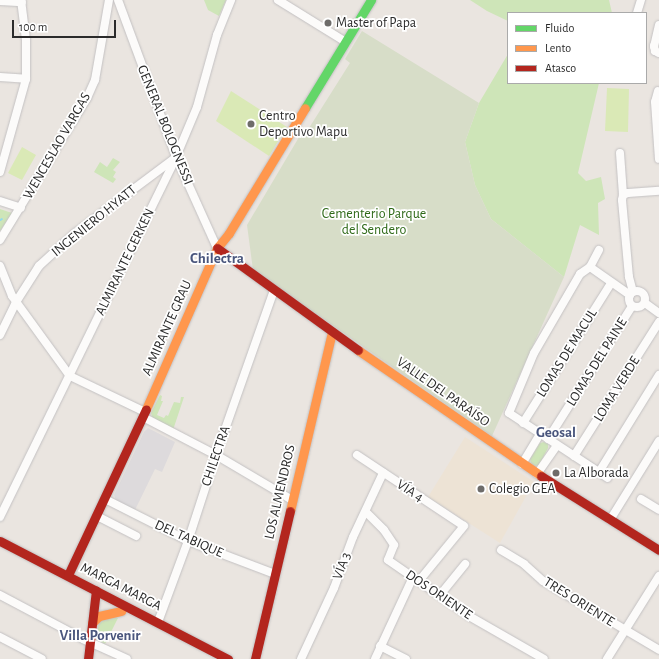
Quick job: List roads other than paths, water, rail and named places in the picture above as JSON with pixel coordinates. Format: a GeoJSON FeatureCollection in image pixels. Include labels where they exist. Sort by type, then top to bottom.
{"type":"FeatureCollection","features":[{"type":"Feature","properties":{"kind":"street","name":"WENCESLAO VARGAS"},"geometry":{"type":"LineString","coordinates":[[0,240],[87,98],[95,80],[109,0]]}},
{"type":"Feature","properties":{"kind":"street","name":"ALMIRANTE GERKEN"},"geometry":{"type":"LineString","coordinates":[[1,512],[70,376],[176,158],[197,106],[217,35],[230,0]]}},
{"type":"Feature","properties":{"kind":"street"},"geometry":{"type":"LineString","coordinates":[[278,0],[346,42]]}},
{"type":"Feature","properties":{"kind":"street","name":"ALMIRANTE GRAU"},"geometry":{"type":"LineString","coordinates":[[68,576],[144,414],[217,248],[228,233],[371,0]]}},
{"type":"Feature","properties":{"kind":"street"},"geometry":{"type":"LineString","coordinates":[[637,12],[641,0]]}},
{"type":"Feature","properties":{"kind":"street"},"geometry":{"type":"LineString","coordinates":[[0,1],[22,1],[26,40],[26,79],[0,172]]}},
{"type":"Feature","properties":{"kind":"street","name":"GENERAL BOLOGNESSI"},"geometry":{"type":"LineString","coordinates":[[120,1],[176,158],[217,248]]}},
{"type":"Feature","properties":{"kind":"street"},"geometry":{"type":"LineString","coordinates":[[657,52],[654,46],[659,25]]}},
{"type":"Feature","properties":{"kind":"street"},"geometry":{"type":"LineString","coordinates":[[0,77],[26,79]]}},
{"type":"Feature","properties":{"kind":"street"},"geometry":{"type":"LineString","coordinates":[[658,91],[655,102],[659,159]]}},
{"type":"Feature","properties":{"kind":"street"},"geometry":{"type":"LineString","coordinates":[[620,153],[623,195],[622,200],[632,294],[629,302],[632,306],[639,308],[645,303]]}},
{"type":"Feature","properties":{"kind":"street","name":"INGENIERO HYATT"},"geometry":{"type":"LineString","coordinates":[[0,336],[16,302],[39,266],[75,232],[176,158]]}},
{"type":"Feature","properties":{"kind":"street"},"geometry":{"type":"LineString","coordinates":[[623,195],[628,193],[659,191]]}},
{"type":"Feature","properties":{"kind":"street"},"geometry":{"type":"LineString","coordinates":[[0,201],[21,208]]}},
{"type":"Feature","properties":{"kind":"street","name":"VALLE DEL PARAÍSO"},"geometry":{"type":"LineString","coordinates":[[217,248],[332,332],[522,464],[659,550]]}},
{"type":"Feature","properties":{"kind":"street"},"geometry":{"type":"LineString","coordinates":[[599,250],[590,267],[580,274],[534,353],[509,413],[608,478]]}},
{"type":"Feature","properties":{"kind":"street"},"geometry":{"type":"LineString","coordinates":[[0,266],[12,296],[70,376],[144,414],[292,500]]}},
{"type":"Feature","properties":{"kind":"street"},"geometry":{"type":"LineString","coordinates":[[590,267],[613,284],[632,294],[642,293],[645,298],[645,303],[659,313]]}},
{"type":"Feature","properties":{"kind":"street"},"geometry":{"type":"LineString","coordinates":[[613,284],[624,283],[629,277]]}},
{"type":"Feature","properties":{"kind":"street","name":"LOMAS DE MACUL"},"geometry":{"type":"LineString","coordinates":[[523,423],[613,284]]}},
{"type":"Feature","properties":{"kind":"street","name":"CHILECTRA"},"geometry":{"type":"LineString","coordinates":[[158,622],[188,541],[216,455],[274,290]]}},
{"type":"Feature","properties":{"kind":"street","name":"LOMAS DEL PAINE"},"geometry":{"type":"LineString","coordinates":[[548,439],[632,306]]}},
{"type":"Feature","properties":{"kind":"street","name":"LOMA VERDE"},"geometry":{"type":"LineString","coordinates":[[574,456],[659,322]]}},
{"type":"Feature","properties":{"kind":"street","name":"LOS ALMENDROS"},"geometry":{"type":"LineString","coordinates":[[255,659],[332,332]]}},
{"type":"Feature","properties":{"kind":"street"},"geometry":{"type":"LineString","coordinates":[[599,472],[659,375]]}},
{"type":"Feature","properties":{"kind":"street"},"geometry":{"type":"LineString","coordinates":[[522,464],[540,434]]}},
{"type":"Feature","properties":{"kind":"street"},"geometry":{"type":"LineString","coordinates":[[610,520],[659,441]]}},
{"type":"Feature","properties":{"kind":"street"},"geometry":{"type":"LineString","coordinates":[[537,474],[557,444]]}},
{"type":"Feature","properties":{"kind":"street","name":"VÍA 4"},"geometry":{"type":"LineString","coordinates":[[357,455],[464,526],[416,579]]}},
{"type":"Feature","properties":{"kind":"street","name":"VÍA 3"},"geometry":{"type":"LineString","coordinates":[[301,659],[334,588],[353,537],[383,473]]}},
{"type":"Feature","properties":{"kind":"street","name":"DEL TABIQUE"},"geometry":{"type":"LineString","coordinates":[[105,499],[188,541],[275,574]]}},
{"type":"Feature","properties":{"kind":"street"},"geometry":{"type":"LineString","coordinates":[[641,499],[659,510]]}},
{"type":"Feature","properties":{"kind":"street","name":"DOS ORIENTE"},"geometry":{"type":"LineString","coordinates":[[366,512],[384,530],[394,545],[388,560],[469,616],[544,659]]}},
{"type":"Feature","properties":{"kind":"street"},"geometry":{"type":"LineString","coordinates":[[97,516],[136,536]]}},
{"type":"Feature","properties":{"kind":"street","name":"MARGA MARGA"},"geometry":{"type":"LineString","coordinates":[[0,541],[68,576],[121,611],[212,659]]}},
{"type":"Feature","properties":{"kind":"street","name":"MARGA MARGA"},"geometry":{"type":"LineString","coordinates":[[0,547],[75,587],[96,594],[158,622],[228,659]]}},
{"type":"Feature","properties":{"kind":"street","name":"TRES ORIENTE"},"geometry":{"type":"LineString","coordinates":[[501,550],[524,564],[543,581],[659,650]]}},
{"type":"Feature","properties":{"kind":"street"},"geometry":{"type":"LineString","coordinates":[[440,595],[465,564]]}},
{"type":"Feature","properties":{"kind":"street"},"geometry":{"type":"LineString","coordinates":[[49,573],[68,576],[75,587]]}},
{"type":"Feature","properties":{"kind":"street"},"geometry":{"type":"LineString","coordinates":[[607,659],[659,576]]}},
{"type":"Feature","properties":{"kind":"street"},"geometry":{"type":"LineString","coordinates":[[375,659],[380,646],[416,579]]}},
{"type":"Feature","properties":{"kind":"street"},"geometry":{"type":"LineString","coordinates":[[88,659],[96,594]]}},
{"type":"Feature","properties":{"kind":"street"},"geometry":{"type":"LineString","coordinates":[[0,595],[127,659]]}},
{"type":"Feature","properties":{"kind":"street"},"geometry":{"type":"LineString","coordinates":[[92,624],[99,616],[121,611]]}},
{"type":"Feature","properties":{"kind":"street"},"geometry":{"type":"LineString","coordinates":[[0,637],[42,659]]}},
{"type":"Feature","properties":{"kind":"street"},"geometry":{"type":"LineString","coordinates":[[380,646],[406,659]]}},
{"type":"Feature","properties":{"kind":"place","name":"Master of Papa"},"geometry":{"type":"Point","coordinates":[328,23]}},
{"type":"Feature","properties":{"kind":"place","name":"Centro Deportivo Mapu"},"geometry":{"type":"Point","coordinates":[251,124]}},
{"type":"Feature","properties":{"kind":"place","name":"La Alborada"},"geometry":{"type":"Point","coordinates":[556,473]}},
{"type":"Feature","properties":{"kind":"place","name":"Colegio GEA"},"geometry":{"type":"Point","coordinates":[481,489]}},
{"type":"Feature","properties":{"kind":"district","name":"Chilectra"},"geometry":{"type":"Point","coordinates":[217,259]}},
{"type":"Feature","properties":{"kind":"district","name":"Geosal"},"geometry":{"type":"Point","coordinates":[556,433]}},
{"type":"Feature","properties":{"kind":"district","name":"Villa Porvenir"},"geometry":{"type":"Point","coordinates":[100,636]}},
{"type":"Feature","properties":{"kind":"park label","name":"Cementerio Parque del Sendero"},"geometry":{"type":"Point","coordinates":[374,222]}}]}
